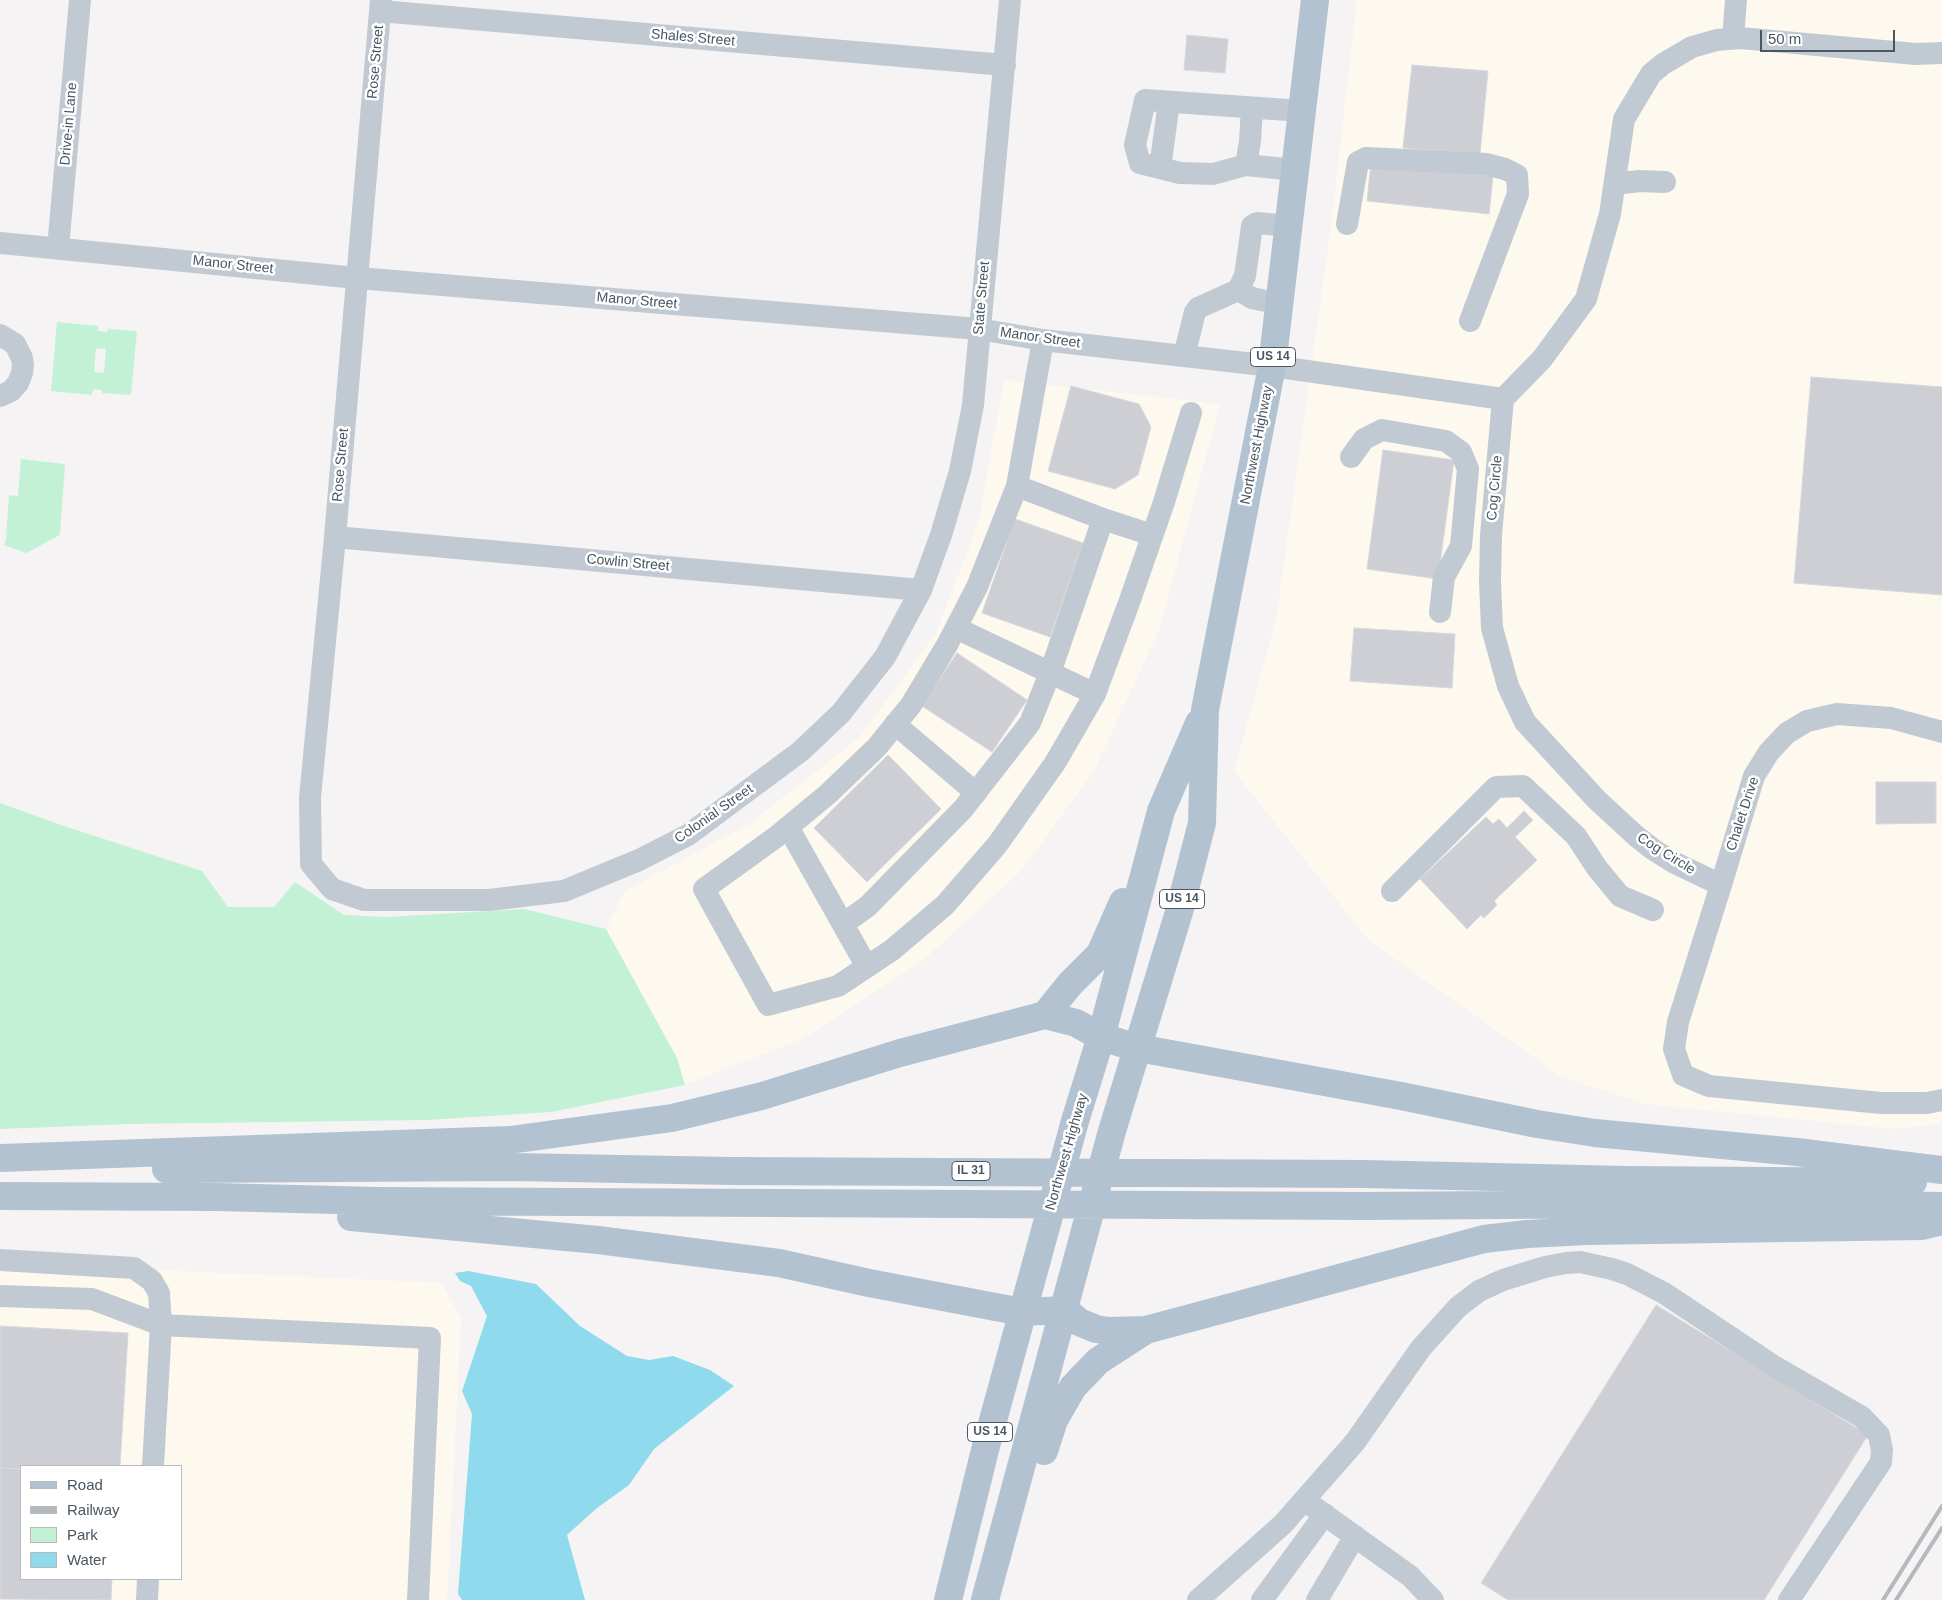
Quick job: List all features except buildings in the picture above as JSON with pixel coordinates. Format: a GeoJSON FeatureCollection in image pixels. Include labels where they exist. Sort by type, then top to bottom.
{"type":"FeatureCollection","features":[{"type":"Feature","properties":{"kind":"main road","name":"Northwest Highway"},"geometry":{"type":"LineString","coordinates":[[985,1600],[1112,1131],[1179,912],[1202,823],[1205,710],[1272,366],[1315,0]]}},
{"type":"Feature","properties":{"kind":"main road","name":"Northwest Highway"},"geometry":{"type":"LineString","coordinates":[[948,1600],[986,1446],[1075,1121],[1101,1037],[1160,810],[1205,710]]}},
{"type":"Feature","properties":{"kind":"main road"},"geometry":{"type":"LineString","coordinates":[[1045,1015],[1066,989],[1100,954],[1160,810]]}},
{"type":"Feature","properties":{"kind":"main road"},"geometry":{"type":"LineString","coordinates":[[0,1158],[519,1139],[672,1118],[762,1096],[900,1053],[1045,1015],[1076,1023],[1101,1037],[1138,1048],[1401,1096],[1537,1124],[1595,1133],[1797,1152],[1942,1170]]}},
{"type":"Feature","properties":{"kind":"main road","name":"IL 31"},"geometry":{"type":"LineString","coordinates":[[0,1171],[512,1167],[731,1171],[1354,1174],[1626,1180],[1920,1182],[1942,1180]]}},
{"type":"Feature","properties":{"kind":"main road"},"geometry":{"type":"LineString","coordinates":[[0,1196],[377,1201],[1355,1206],[1768,1203],[1942,1206]]}},
{"type":"Feature","properties":{"kind":"main road"},"geometry":{"type":"LineString","coordinates":[[73,1196],[331,1215],[666,1248],[779,1263],[869,1283],[1022,1312],[1065,1310],[1079,1322],[1096,1329],[1118,1331],[1146,1330],[1484,1239],[1527,1234],[1587,1231],[1922,1226],[1942,1221]]}},
{"type":"Feature","properties":{"kind":"main road"},"geometry":{"type":"LineString","coordinates":[[1002,1540],[1038,1469],[1054,1420],[1073,1387],[1098,1361],[1146,1330]]}},
{"type":"Feature","properties":{"kind":"street","name":"Drive-in Lane"},"geometry":{"type":"LineString","coordinates":[[58,248],[80,0]]}},
{"type":"Feature","properties":{"kind":"street","name":"State Street"},"geometry":{"type":"LineString","coordinates":[[920,590],[941,535],[960,471],[973,405],[1010,0]]}},
{"type":"Feature","properties":{"kind":"street"},"geometry":{"type":"LineString","coordinates":[[1733,38],[1736,0]]}},
{"type":"Feature","properties":{"kind":"street","name":"Shales Street"},"geometry":{"type":"LineString","coordinates":[[381,6],[1005,65]]}},
{"type":"Feature","properties":{"kind":"street","name":"Rose Street"},"geometry":{"type":"LineString","coordinates":[[364,900],[332,889],[311,864],[310,798],[335,537],[381,6]]}},
{"type":"Feature","properties":{"kind":"street"},"geometry":{"type":"LineString","coordinates":[[1272,366],[1502,399],[1542,359],[1586,299],[1610,214],[1624,119],[1651,74],[1671,58],[1692,47],[1733,38],[1916,54],[1942,53]]}},
{"type":"Feature","properties":{"kind":"street"},"geometry":{"type":"LineString","coordinates":[[1296,170],[1246,166],[1213,174],[1180,173],[1140,163],[1135,145],[1145,100],[1302,111]]}},
{"type":"Feature","properties":{"kind":"street"},"geometry":{"type":"LineString","coordinates":[[1246,166],[1252,108]]}},
{"type":"Feature","properties":{"kind":"street"},"geometry":{"type":"LineString","coordinates":[[1347,224],[1358,162],[1366,158],[1486,164],[1505,169],[1517,175],[1518,194],[1470,322]]}},
{"type":"Feature","properties":{"kind":"street"},"geometry":{"type":"LineString","coordinates":[[1615,184],[1639,181],[1666,182]]}},
{"type":"Feature","properties":{"kind":"street"},"geometry":{"type":"LineString","coordinates":[[1184,356],[1195,312],[1198,308],[1238,290],[1245,276],[1252,226],[1257,223],[1289,226]]}},
{"type":"Feature","properties":{"kind":"street","name":"Manor Street"},"geometry":{"type":"LineString","coordinates":[[0,243],[357,278],[979,329],[1043,340],[1272,366]]}},
{"type":"Feature","properties":{"kind":"street"},"geometry":{"type":"LineString","coordinates":[[1238,290],[1252,298],[1280,304]]}},
{"type":"Feature","properties":{"kind":"street"},"geometry":{"type":"LineString","coordinates":[[0,336],[15,344],[22,358],[23,365],[18,383],[11,391],[0,396]]}},
{"type":"Feature","properties":{"kind":"street"},"geometry":{"type":"LineString","coordinates":[[1043,340],[1017,486],[977,587],[956,628],[911,705],[870,754],[828,794],[788,827],[704,888],[768,1005],[838,986],[892,950],[945,905],[997,845],[1055,764],[1095,694],[1152,535],[1191,413]]}},
{"type":"Feature","properties":{"kind":"street","name":"Cog Circle"},"geometry":{"type":"LineString","coordinates":[[1502,399],[1491,535],[1490,582],[1492,628],[1508,686],[1525,722],[1597,800],[1654,850],[1721,885]]}},
{"type":"Feature","properties":{"kind":"street"},"geometry":{"type":"LineString","coordinates":[[1351,456],[1364,439],[1382,430],[1446,441],[1461,452],[1468,469],[1461,546],[1444,578],[1440,612]]}},
{"type":"Feature","properties":{"kind":"street"},"geometry":{"type":"LineString","coordinates":[[1017,486],[1103,519],[1152,535]]}},
{"type":"Feature","properties":{"kind":"street"},"geometry":{"type":"LineString","coordinates":[[843,924],[868,906],[963,809],[1030,723],[1050,673],[1103,519]]}},
{"type":"Feature","properties":{"kind":"street","name":"Cowlin Street"},"geometry":{"type":"LineString","coordinates":[[335,537],[920,590]]}},
{"type":"Feature","properties":{"kind":"street","name":"Colonial Street"},"geometry":{"type":"LineString","coordinates":[[364,900],[489,900],[564,891],[639,860],[688,834],[801,751],[841,713],[885,657],[920,590]]}},
{"type":"Feature","properties":{"kind":"street"},"geometry":{"type":"LineString","coordinates":[[956,628],[1095,694]]}},
{"type":"Feature","properties":{"kind":"street","name":"Chalet Drive"},"geometry":{"type":"LineString","coordinates":[[1721,885],[1754,776],[1769,752],[1788,733],[1808,721],[1837,714],[1891,718],[1942,732]]}},
{"type":"Feature","properties":{"kind":"street"},"geometry":{"type":"LineString","coordinates":[[895,724],[976,794]]}},
{"type":"Feature","properties":{"kind":"street"},"geometry":{"type":"LineString","coordinates":[[1392,891],[1496,788],[1523,786],[1576,836],[1597,868],[1620,896],[1653,910]]}},
{"type":"Feature","properties":{"kind":"street"},"geometry":{"type":"LineString","coordinates":[[788,827],[867,967]]}},
{"type":"Feature","properties":{"kind":"street"},"geometry":{"type":"LineString","coordinates":[[1721,885],[1678,1022],[1674,1049],[1683,1075],[1709,1086],[1881,1104],[1942,1100]]}},
{"type":"Feature","properties":{"kind":"street"},"geometry":{"type":"LineString","coordinates":[[0,1260],[134,1268],[152,1281],[159,1293],[160,1325],[154,1465]]}},
{"type":"Feature","properties":{"kind":"street"},"geometry":{"type":"LineString","coordinates":[[1198,1600],[1283,1524],[1355,1442],[1421,1348],[1458,1308],[1479,1291],[1504,1280],[1545,1267],[1580,1262],[1628,1274],[1664,1293],[1772,1364],[1862,1417],[1879,1435],[1882,1450],[1881,1462],[1789,1600]]}},
{"type":"Feature","properties":{"kind":"street"},"geometry":{"type":"LineString","coordinates":[[0,1296],[92,1299],[160,1325],[430,1338],[418,1600]]}},
{"type":"Feature","properties":{"kind":"street"},"geometry":{"type":"LineString","coordinates":[[1304,1500],[1410,1576],[1432,1600]]}},
{"type":"Feature","properties":{"kind":"street"},"geometry":{"type":"LineString","coordinates":[[1262,1600],[1324,1514]]}},
{"type":"Feature","properties":{"kind":"street"},"geometry":{"type":"LineString","coordinates":[[1317,1600],[1355,1536]]}},
{"type":"Feature","properties":{"kind":"street"},"geometry":{"type":"LineString","coordinates":[[147,1600],[148,1580]]}},
{"type":"Feature","properties":{"kind":"shaded area"},"geometry":{"type":"Polygon","coordinates":[[[1357,0],[1942,0],[1942,1124],[1894,1129],[1645,1104],[1562,1077],[1368,940],[1234,771],[1276,620],[1331,226],[1357,0]]]}},
{"type":"Feature","properties":{"kind":"shaded area"},"geometry":{"type":"Polygon","coordinates":[[[1004,380],[1220,404],[1159,630],[1094,771],[1022,870],[921,962],[804,1038],[685,1085],[677,1058],[606,929],[625,891],[749,824],[859,738],[935,635],[978,524],[1004,380]]]}},
{"type":"Feature","properties":{"kind":"shaded area"},"geometry":{"type":"Polygon","coordinates":[[[0,1263],[442,1283],[461,1319],[447,1600],[0,1600],[0,1263]]]}},
{"type":"Feature","properties":{"kind":"green space"},"geometry":{"type":"Polygon","coordinates":[[[57,322],[98,326],[98,331],[107,332],[108,329],[137,331],[131,395],[102,393],[102,390],[93,389],[92,395],[51,391],[57,322]],[[96,348],[94,372],[104,373],[106,349],[96,348]]]}},
{"type":"Feature","properties":{"kind":"green space"},"geometry":{"type":"Polygon","coordinates":[[[21,459],[65,464],[60,535],[26,553],[4,545],[9,495],[18,496],[21,459]]]}},
{"type":"Feature","properties":{"kind":"green space"},"geometry":{"type":"Polygon","coordinates":[[[0,803],[202,871],[228,907],[274,907],[295,882],[344,915],[387,917],[524,909],[606,929],[677,1058],[685,1085],[551,1112],[427,1120],[128,1124],[0,1129],[0,803]]]}},
{"type":"Feature","properties":{"kind":"water"},"geometry":{"type":"Polygon","coordinates":[[[468,1271],[536,1284],[580,1326],[627,1356],[649,1360],[673,1356],[710,1370],[734,1386],[654,1449],[629,1485],[597,1508],[567,1535],[585,1600],[462,1600],[458,1594],[472,1414],[462,1391],[487,1316],[471,1286],[460,1281],[455,1273],[468,1271]]]}},
{"type":"Feature","properties":{"kind":"railway"},"geometry":{"type":"LineString","coordinates":[[1883,1600],[1942,1506]]}},
{"type":"Feature","properties":{"kind":"railway"},"geometry":{"type":"LineString","coordinates":[[1896,1600],[1942,1528]]}}]}
